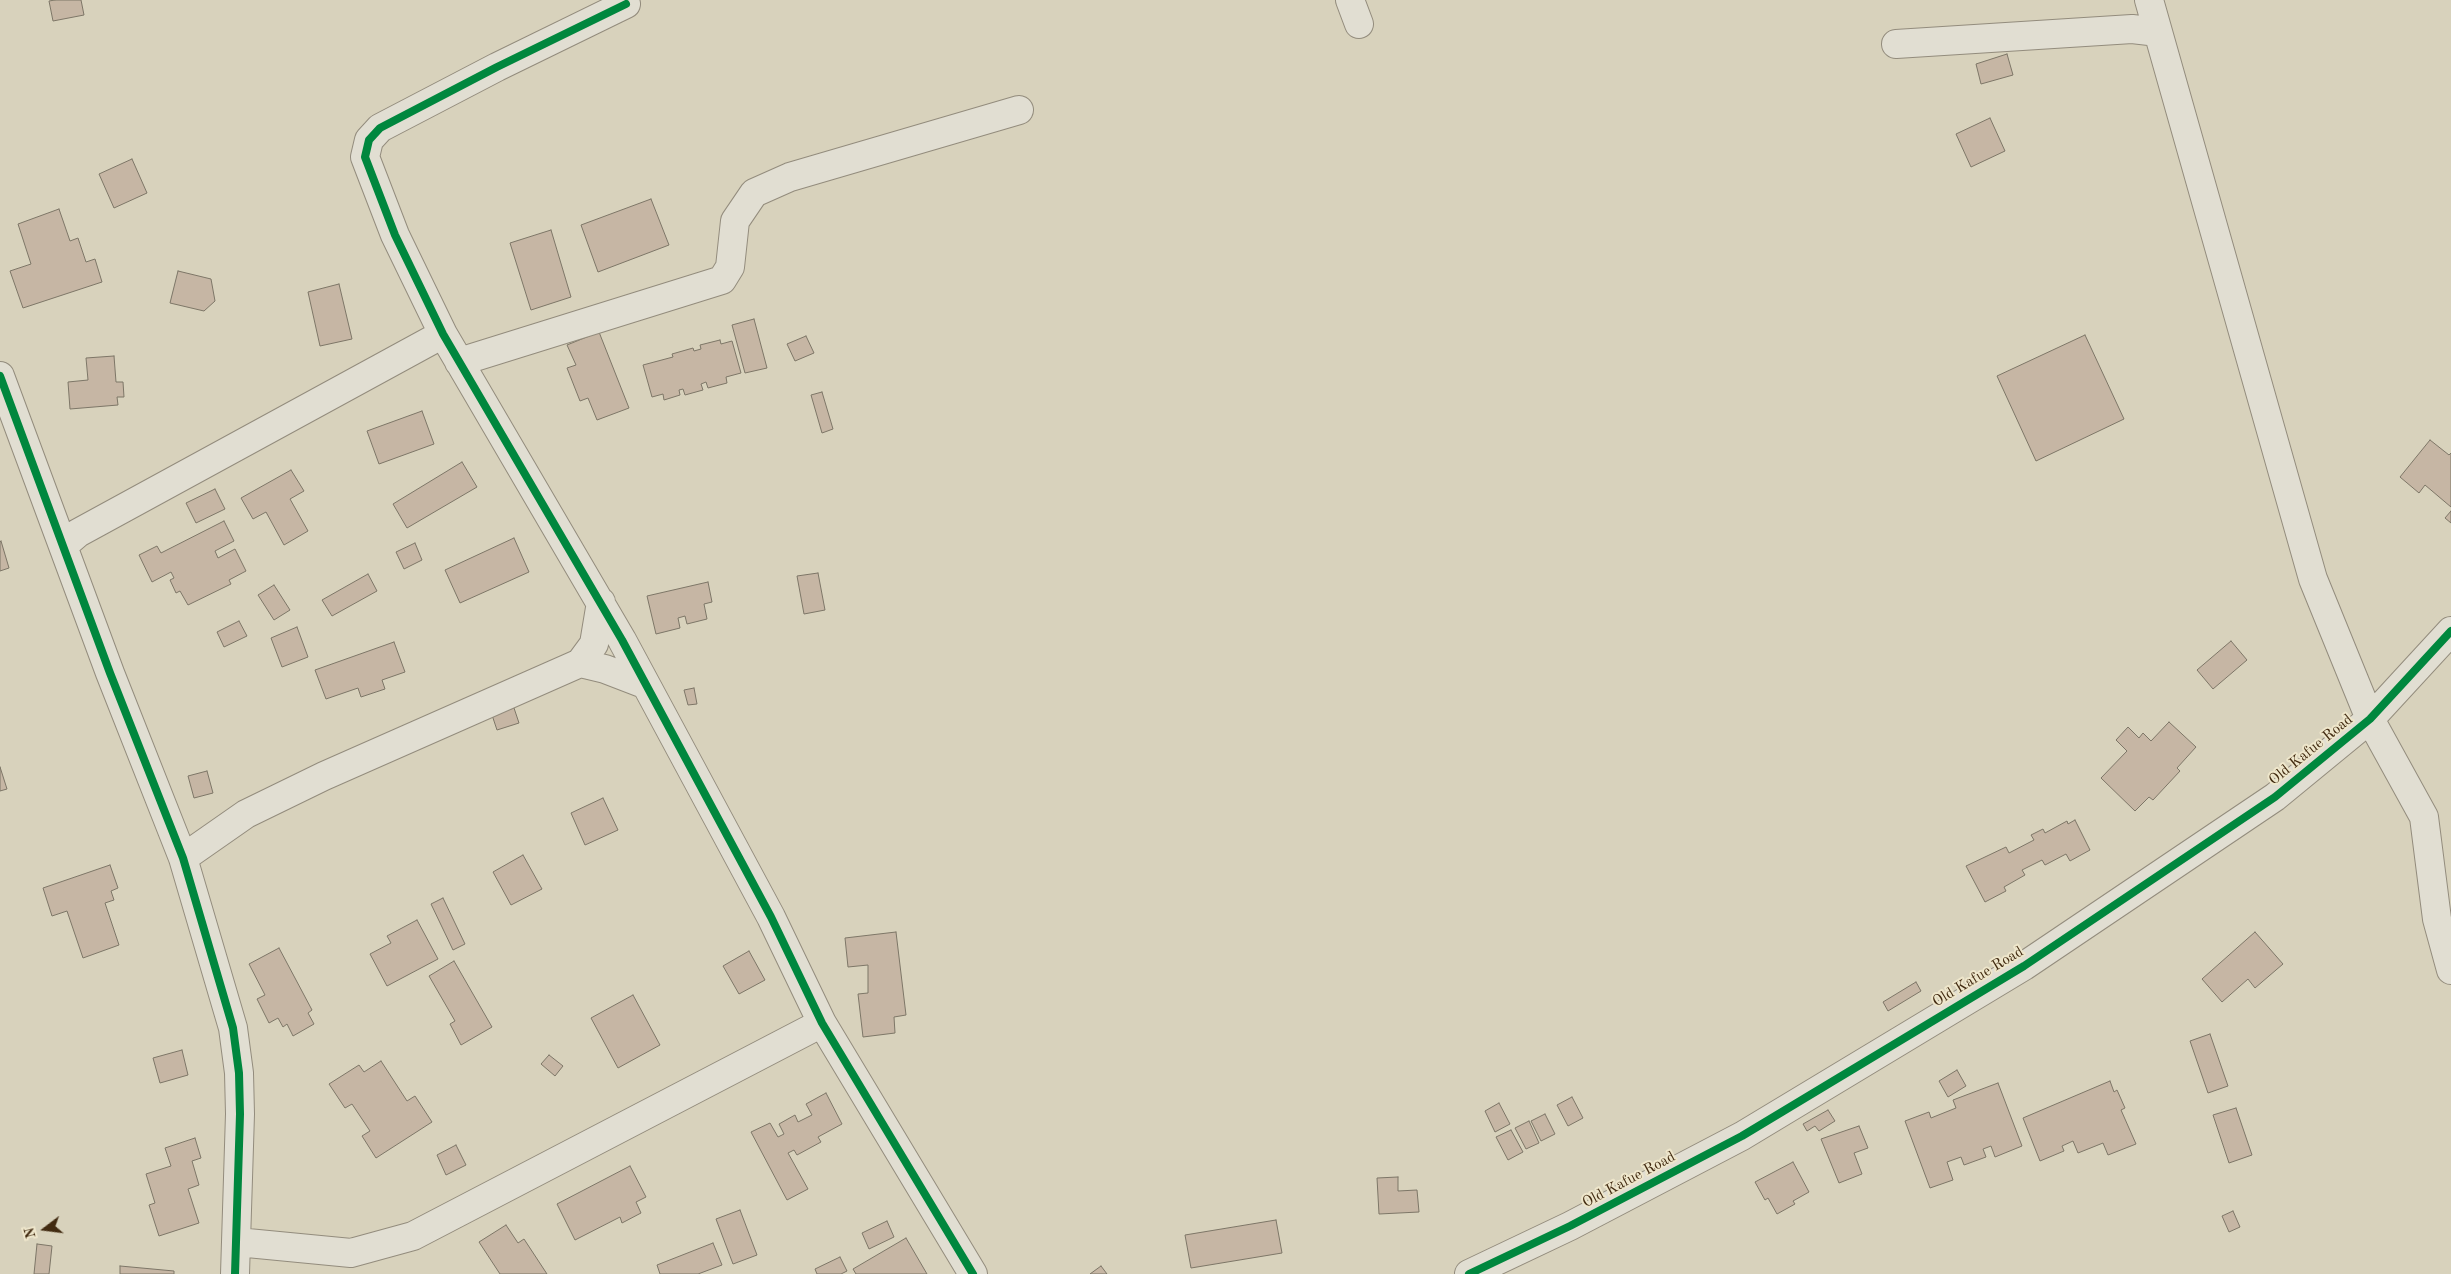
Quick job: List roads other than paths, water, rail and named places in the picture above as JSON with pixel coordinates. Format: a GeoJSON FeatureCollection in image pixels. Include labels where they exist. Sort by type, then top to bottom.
{"type":"FeatureCollection","features":[{"type":"Feature","properties":{"kind":"street"},"geometry":{"type":"LineString","coordinates":[[2149,0],[2313,579],[2370,720],[2424,817],[2437,920],[2451,970]]}},
{"type":"Feature","properties":{"kind":"street"},"geometry":{"type":"LineString","coordinates":[[626,4],[496,66],[380,128],[369,140],[365,157],[394,235],[443,334],[601,602],[740,859],[822,1023],[973,1274]]}},
{"type":"Feature","properties":{"kind":"street"},"geometry":{"type":"LineString","coordinates":[[1896,44],[2132,30],[2158,32]]}},
{"type":"Feature","properties":{"kind":"street"},"geometry":{"type":"LineString","coordinates":[[459,362],[722,280],[730,267],[735,221],[754,193],[790,177],[1019,110]]}},
{"type":"Feature","properties":{"kind":"street"},"geometry":{"type":"LineString","coordinates":[[64,545],[78,533],[443,334]]}},
{"type":"Feature","properties":{"kind":"street"},"geometry":{"type":"LineString","coordinates":[[0,376],[110,673],[182,858],[233,1028],[239,1073],[240,1114],[235,1274]]}},
{"type":"Feature","properties":{"kind":"street"},"geometry":{"type":"LineString","coordinates":[[182,858],[255,810],[333,772],[580,663],[594,644],[601,602]]}},
{"type":"Feature","properties":{"kind":"street","name":"Old Kafue Road"},"geometry":{"type":"LineString","coordinates":[[1469,1274],[1570,1226],[1742,1136],[2024,966],[2275,797],[2370,720],[2451,631]]}},
{"type":"Feature","properties":{"kind":"street"},"geometry":{"type":"LineString","coordinates":[[580,663],[605,669],[644,684]]}},
{"type":"Feature","properties":{"kind":"street"},"geometry":{"type":"LineString","coordinates":[[237,1242],[352,1253],[413,1236],[822,1023]]}}]}
